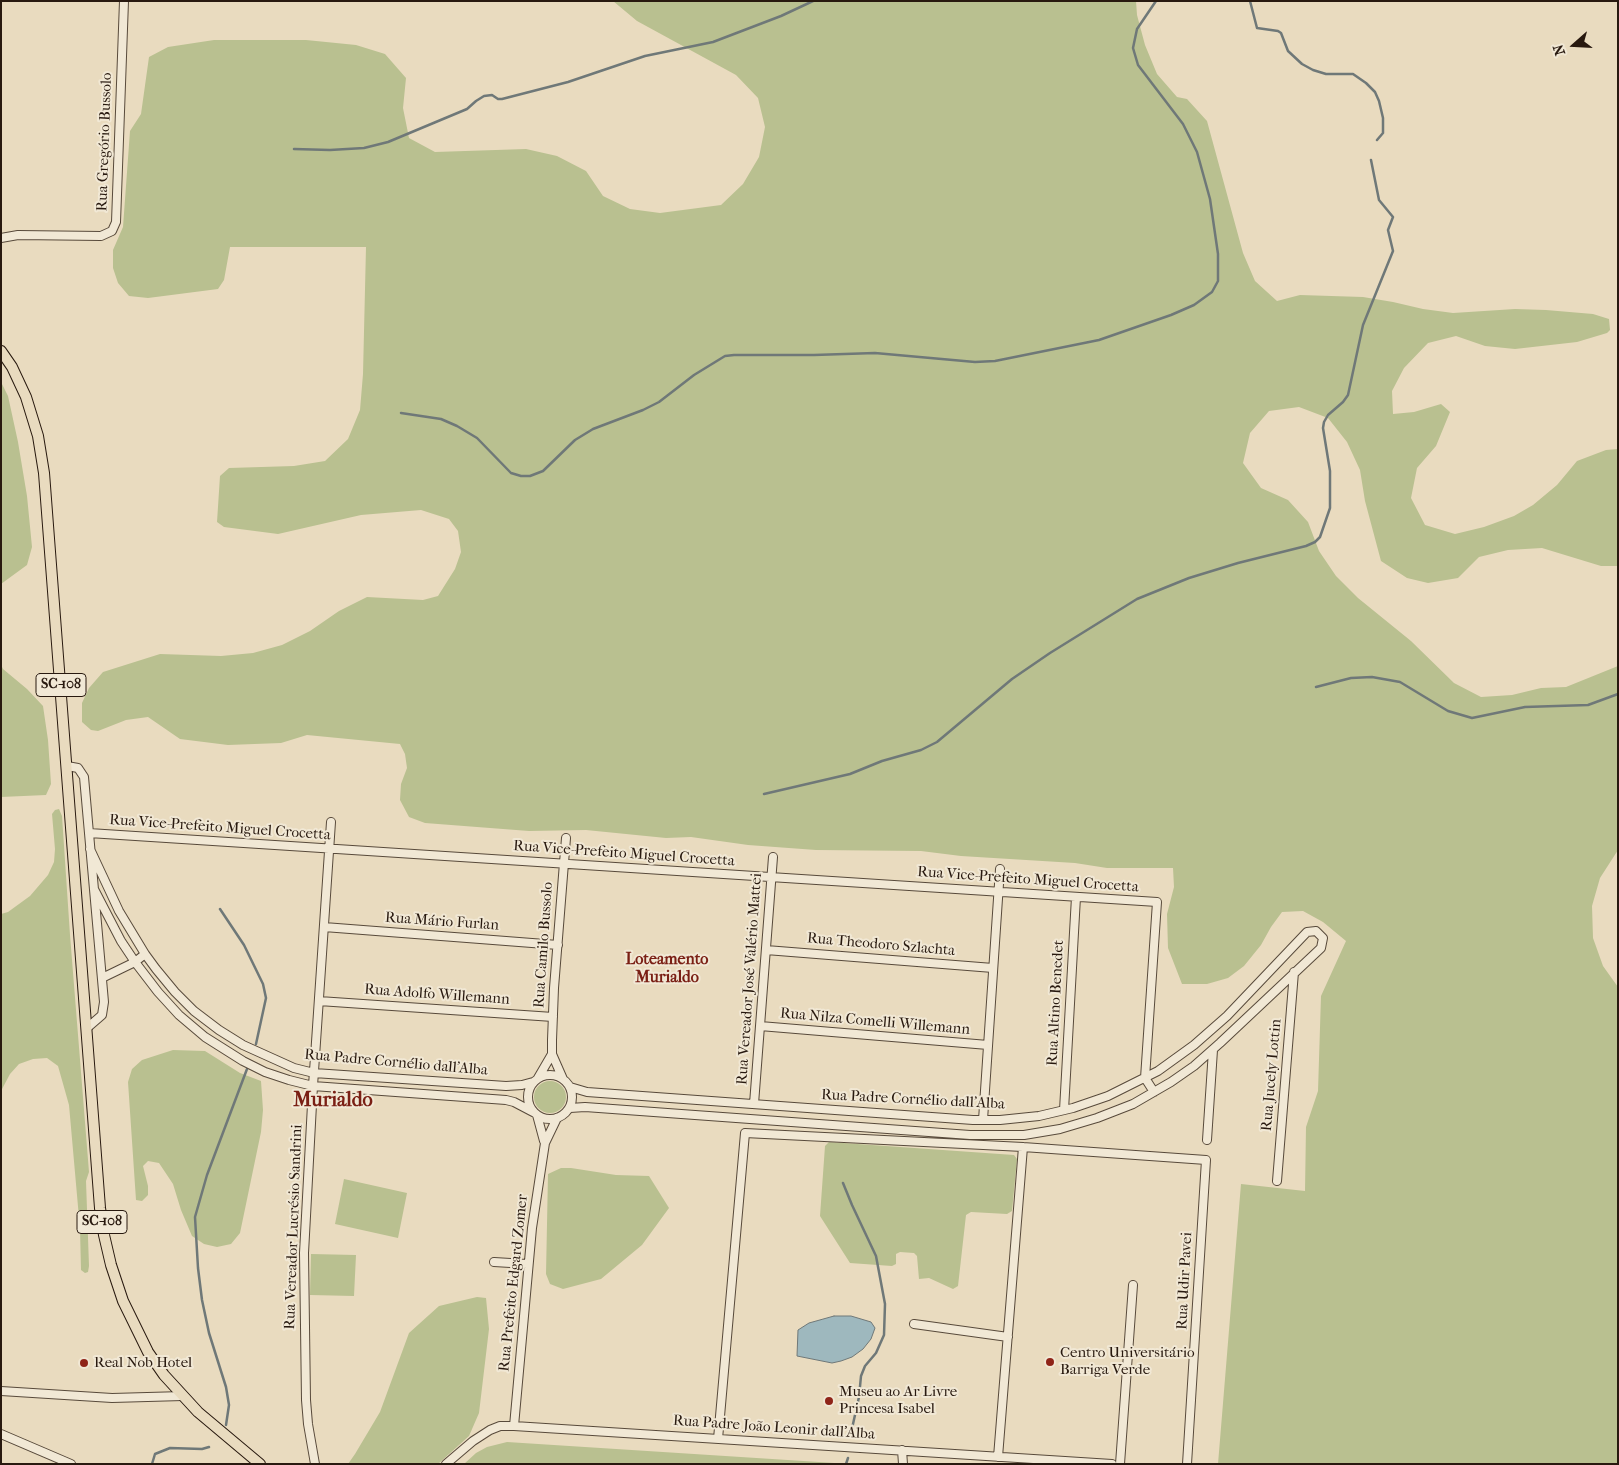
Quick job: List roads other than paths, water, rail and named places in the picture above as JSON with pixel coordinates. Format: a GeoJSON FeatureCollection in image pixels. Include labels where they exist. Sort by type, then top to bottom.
{"type":"FeatureCollection","features":[{"type":"Feature","properties":{"kind":"main road","name":"SC-108"},"geometry":{"type":"LineString","coordinates":[[1,351],[12,367],[26,397],[38,436],[44,473],[88,1028],[100,1208],[111,1265],[123,1300],[148,1352],[164,1375],[219,1430],[260,1464]]}},
{"type":"Feature","properties":{"kind":"street","name":"Rua Gregório Bussolo"},"geometry":{"type":"LineString","coordinates":[[1,238],[18,235],[101,236],[112,231],[116,222],[124,1]]}},
{"type":"Feature","properties":{"kind":"street"},"geometry":{"type":"LineString","coordinates":[[67,766],[78,768],[84,777],[102,978],[104,1009],[99,1020],[88,1028]]}},
{"type":"Feature","properties":{"kind":"street","name":"Rua Vereador Lucrésio Sandrini"},"geometry":{"type":"LineString","coordinates":[[315,1464],[308,1424],[304,1378],[304,1253],[331,822]]}},
{"type":"Feature","properties":{"kind":"street","name":"Rua Vice-Prefeito Miguel Crocetta"},"geometry":{"type":"LineString","coordinates":[[89,834],[1157,902],[1145,1078]]}},
{"type":"Feature","properties":{"kind":"street","name":"Rua Camilo Bussolo"},"geometry":{"type":"LineString","coordinates":[[563,1079],[552,1054],[566,838]]}},
{"type":"Feature","properties":{"kind":"street","name":"Rua Padre Cornélio dall'Alba"},"geometry":{"type":"LineString","coordinates":[[90,849],[119,911],[145,954],[175,992],[194,1011],[243,1045],[294,1068],[314,1072],[506,1086],[514,1086],[535,1080]]}},
{"type":"Feature","properties":{"kind":"street","name":"Rua Vereador José Valério Mattei"},"geometry":{"type":"LineString","coordinates":[[754,1104],[773,857]]}},
{"type":"Feature","properties":{"kind":"street"},"geometry":{"type":"LineString","coordinates":[[983,1120],[1000,869]]}},
{"type":"Feature","properties":{"kind":"street","name":"Rua Padre Cornélio dall'Alba"},"geometry":{"type":"LineString","coordinates":[[94,889],[135,962],[158,992],[205,1037],[265,1072],[313,1086],[506,1100],[535,1113]]}},
{"type":"Feature","properties":{"kind":"street","name":"Rua Altino Benedet"},"geometry":{"type":"LineString","coordinates":[[1064,1110],[1076,897]]}},
{"type":"Feature","properties":{"kind":"street","name":"Rua Mário Furlan"},"geometry":{"type":"LineString","coordinates":[[324,927],[558,945]]}},
{"type":"Feature","properties":{"kind":"street","name":"Rua Padre Cornélio dall'Alba"},"geometry":{"type":"LineString","coordinates":[[570,1087],[587,1092],[983,1120],[1022,1118],[1064,1110],[1108,1096],[1145,1078],[1176,1058],[1211,1030],[1287,955],[1306,932],[1313,930],[1319,933],[1323,942],[1321,948],[1194,1066],[1154,1092],[1115,1112],[1079,1124],[1042,1132],[1006,1136],[970,1135],[585,1107],[570,1108]]}},
{"type":"Feature","properties":{"kind":"street","name":"Rua Theodoro Szlachta"},"geometry":{"type":"LineString","coordinates":[[766,950],[993,968]]}},
{"type":"Feature","properties":{"kind":"street"},"geometry":{"type":"LineString","coordinates":[[102,978],[135,962],[145,954]]}},
{"type":"Feature","properties":{"kind":"street","name":"Rua Jucely Lottin"},"geometry":{"type":"LineString","coordinates":[[1277,1181],[1294,972]]}},
{"type":"Feature","properties":{"kind":"street","name":"Rua Adolfo Willemann"},"geometry":{"type":"LineString","coordinates":[[319,1001],[553,1017]]}},
{"type":"Feature","properties":{"kind":"street","name":"Rua Nilza Comelli Willemann"},"geometry":{"type":"LineString","coordinates":[[760,1026],[988,1045]]}},
{"type":"Feature","properties":{"kind":"street"},"geometry":{"type":"LineString","coordinates":[[1207,1140],[1213,1050]]}},
{"type":"Feature","properties":{"kind":"street","name":"Rua Camilo Bussolo"},"geometry":{"type":"LineString","coordinates":[[535,1080],[552,1054]]}},
{"type":"Feature","properties":{"kind":"street"},"geometry":{"type":"LineString","coordinates":[[548,1074],[553,1074],[563,1079],[570,1087],[572,1097],[570,1108],[557,1118],[547,1119],[535,1113],[528,1102],[527,1096],[535,1080],[548,1074]]}},
{"type":"Feature","properties":{"kind":"street"},"geometry":{"type":"LineString","coordinates":[[1145,1078],[1154,1092]]}},
{"type":"Feature","properties":{"kind":"street","name":"Rua Prefeito Edgard Zomer"},"geometry":{"type":"LineString","coordinates":[[535,1113],[545,1143]]}},
{"type":"Feature","properties":{"kind":"street","name":"Rua Prefeito Edgard Zomer"},"geometry":{"type":"LineString","coordinates":[[514,1426],[528,1264],[545,1143],[557,1118]]}},
{"type":"Feature","properties":{"kind":"street"},"geometry":{"type":"LineString","coordinates":[[718,1439],[745,1133],[1023,1147],[998,1456]]}},
{"type":"Feature","properties":{"kind":"street","name":"Rua Udir Pavei"},"geometry":{"type":"LineString","coordinates":[[1023,1147],[1206,1160],[1187,1464]]}},
{"type":"Feature","properties":{"kind":"street"},"geometry":{"type":"LineString","coordinates":[[494,1262],[528,1264]]}},
{"type":"Feature","properties":{"kind":"street"},"geometry":{"type":"LineString","coordinates":[[1120,1464],[1132,1285]]}},
{"type":"Feature","properties":{"kind":"street"},"geometry":{"type":"LineString","coordinates":[[914,1324],[1008,1337]]}},
{"type":"Feature","properties":{"kind":"street"},"geometry":{"type":"LineString","coordinates":[[1,1392],[112,1398],[183,1396]]}},
{"type":"Feature","properties":{"kind":"street","name":"Rua Padre João Leonir dall'Alba"},"geometry":{"type":"LineString","coordinates":[[446,1464],[472,1441],[500,1426],[1112,1464]]}},
{"type":"Feature","properties":{"kind":"street"},"geometry":{"type":"LineString","coordinates":[[1,1434],[71,1464]]}},
{"type":"Feature","properties":{"kind":"street"},"geometry":{"type":"LineString","coordinates":[[902,1450],[903,1464]]}},
{"type":"Feature","properties":{"kind":"street"},"geometry":{"type":"LineString","coordinates":[[307,1464],[313,1453]]}},
{"type":"Feature","properties":{"kind":"water"},"geometry":{"type":"Polygon","coordinates":[[[834,1316],[851,1316],[871,1322],[875,1328],[871,1339],[863,1349],[852,1357],[832,1363],[797,1356],[798,1330],[809,1323],[834,1316]]]}},
{"type":"Feature","properties":{"kind":"waterway"},"geometry":{"type":"LineString","coordinates":[[294,149],[330,150],[364,148],[388,142],[467,109],[484,96],[492,95],[502,99],[568,82],[645,56],[713,42],[781,16],[813,1]]}},
{"type":"Feature","properties":{"kind":"waterway"},"geometry":{"type":"LineString","coordinates":[[401,413],[441,419],[457,426],[477,438],[511,473],[530,476],[543,471],[575,440],[593,429],[659,402],[694,375],[725,356],[875,353],[975,362],[995,361],[1099,340],[1194,305],[1212,292],[1218,281],[1218,254],[1210,199],[1197,152],[1183,124],[1138,65],[1133,48],[1137,29],[1156,1]]}},
{"type":"Feature","properties":{"kind":"waterway"},"geometry":{"type":"LineString","coordinates":[[1250,1],[1257,28],[1281,33],[1288,51],[1302,64],[1326,74],[1353,74],[1375,92],[1383,118],[1383,133],[1377,140]]}},
{"type":"Feature","properties":{"kind":"waterway"},"geometry":{"type":"LineString","coordinates":[[764,794],[850,774],[882,761],[921,750],[937,742],[1012,679],[1137,599],[1189,578],[1238,563],[1306,546],[1315,542],[1320,537],[1330,508],[1330,471],[1323,428],[1324,422],[1328,415],[1348,395],[1363,325],[1393,251],[1388,230],[1393,217],[1379,200],[1371,160]]}},
{"type":"Feature","properties":{"kind":"waterway"},"geometry":{"type":"LineString","coordinates":[[1316,687],[1351,678],[1372,677],[1400,682],[1448,711],[1472,718],[1525,707],[1588,705],[1618,694]]}},
{"type":"Feature","properties":{"kind":"waterway"},"geometry":{"type":"LineString","coordinates":[[220,909],[244,945],[263,984],[266,998],[256,1044]]}},
{"type":"Feature","properties":{"kind":"waterway"},"geometry":{"type":"LineString","coordinates":[[226,1425],[229,1405],[226,1387],[209,1333],[202,1300],[195,1217],[207,1175],[247,1069]]}},
{"type":"Feature","properties":{"kind":"waterway"},"geometry":{"type":"LineString","coordinates":[[843,1183],[876,1256],[885,1304],[884,1335],[876,1353],[865,1366],[861,1376],[859,1397],[851,1433]]}},
{"type":"Feature","properties":{"kind":"waterway"},"geometry":{"type":"LineString","coordinates":[[152,1464],[155,1454],[170,1448],[202,1449],[209,1447]]}},
{"type":"Feature","properties":{"kind":"waterway"},"geometry":{"type":"LineString","coordinates":[[846,1464],[848,1458]]}},
{"type":"Feature","properties":{"kind":"place","name":"Centro Universitário Barriga Verde"},"geometry":{"type":"Point","coordinates":[1050,1362]}},
{"type":"Feature","properties":{"kind":"place","name":"Real Nob Hotel"},"geometry":{"type":"Point","coordinates":[84,1363]}},
{"type":"Feature","properties":{"kind":"place","name":"Museu ao Ar Livre Princesa Isabel"},"geometry":{"type":"Point","coordinates":[829,1401]}},
{"type":"Feature","properties":{"kind":"district","name":"Loteamento Murialdo"},"geometry":{"type":"Point","coordinates":[667,969]}},
{"type":"Feature","properties":{"kind":"district","name":"Murialdo"},"geometry":{"type":"Point","coordinates":[333,1101]}}]}
